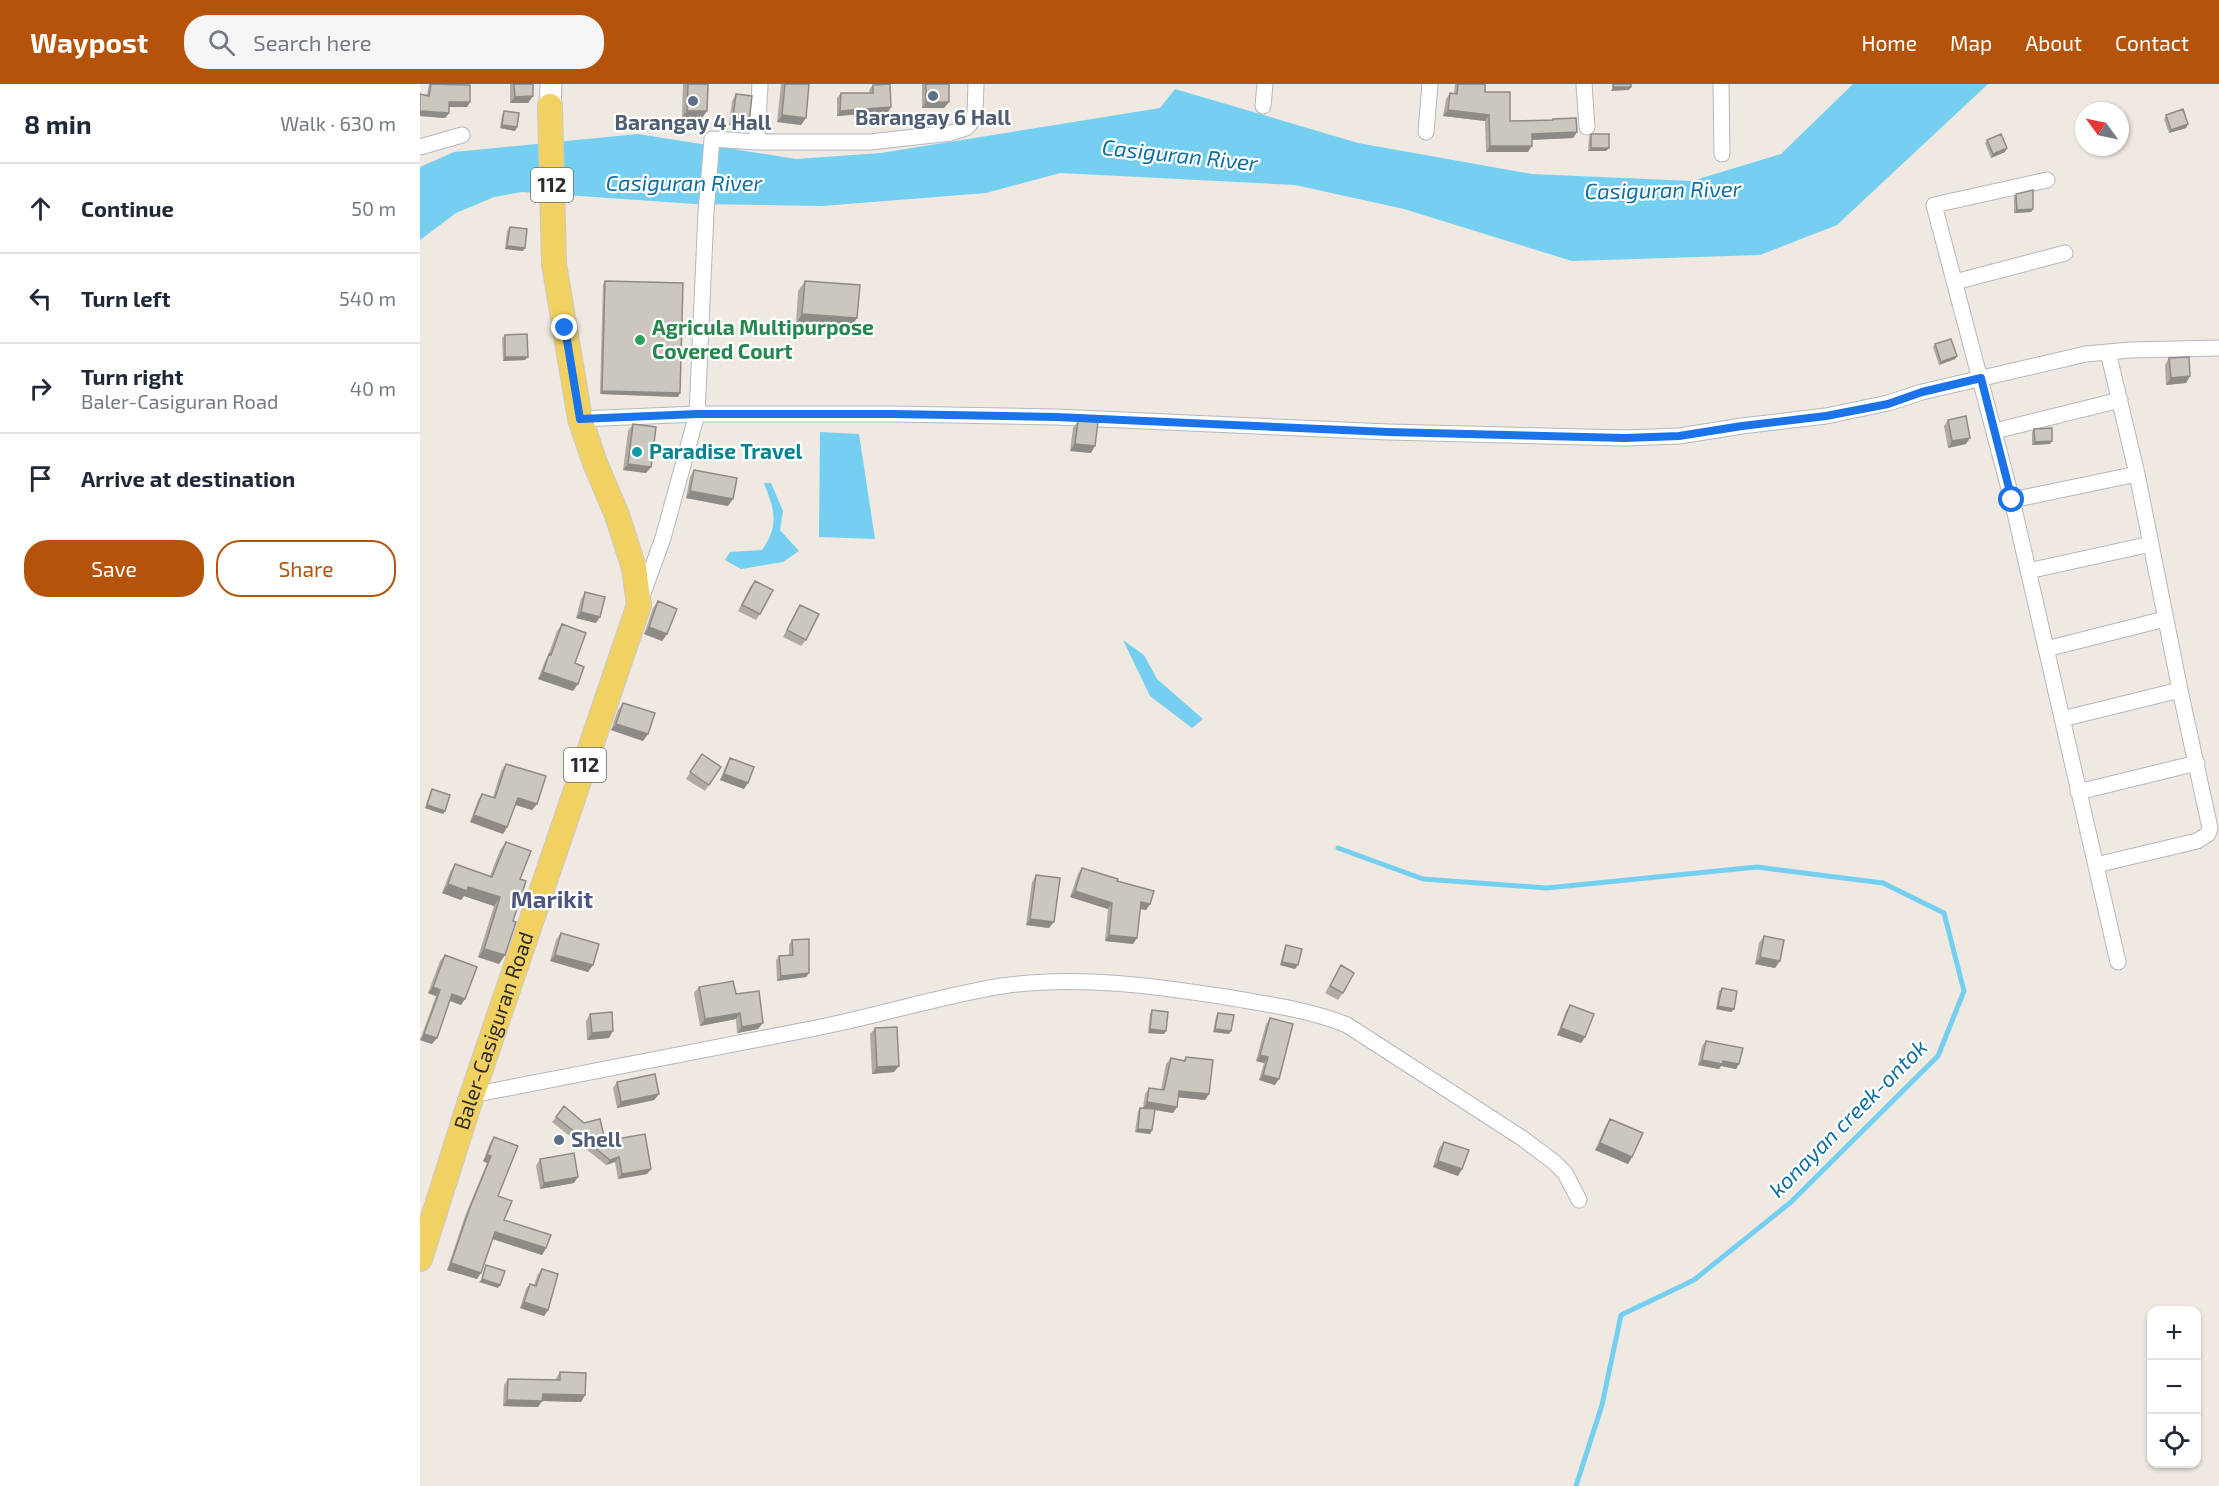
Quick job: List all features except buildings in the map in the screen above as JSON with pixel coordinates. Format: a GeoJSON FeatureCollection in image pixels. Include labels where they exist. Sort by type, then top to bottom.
{"type":"FeatureCollection","features":[{"type":"Feature","properties":{"kind":"main road","name":"Baler-Casiguran Road"},"geometry":{"type":"LineString","coordinates":[[420,1259],[472,1095],[639,605],[634,568],[617,515],[595,464],[580,419],[554,264],[550,95]]}},
{"type":"Feature","properties":{"kind":"street"},"geometry":{"type":"LineString","coordinates":[[757,142],[760,84]]}},
{"type":"Feature","properties":{"kind":"street"},"geometry":{"type":"LineString","coordinates":[[639,605],[663,538],[697,414],[710,144],[714,138],[757,142],[870,142],[951,133],[966,128],[972,121],[975,113],[976,84]]}},
{"type":"Feature","properties":{"kind":"street"},"geometry":{"type":"LineString","coordinates":[[1263,106],[1265,84]]}},
{"type":"Feature","properties":{"kind":"street"},"geometry":{"type":"LineString","coordinates":[[1426,132],[1430,84]]}},
{"type":"Feature","properties":{"kind":"street"},"geometry":{"type":"LineString","coordinates":[[1584,84],[1587,127]]}},
{"type":"Feature","properties":{"kind":"street"},"geometry":{"type":"LineString","coordinates":[[1721,84],[1722,154]]}},
{"type":"Feature","properties":{"kind":"street"},"geometry":{"type":"LineString","coordinates":[[420,147],[462,135]]}},
{"type":"Feature","properties":{"kind":"street"},"geometry":{"type":"LineString","coordinates":[[2047,180],[1934,205],[2012,500],[2118,962]]}},
{"type":"Feature","properties":{"kind":"street"},"geometry":{"type":"LineString","coordinates":[[1955,282],[2065,253]]}},
{"type":"Feature","properties":{"kind":"street"},"geometry":{"type":"LineString","coordinates":[[580,419],[697,414],[893,414],[1056,417],[1388,432],[1625,438],[1679,436],[1826,416],[1888,404],[1922,392],[2086,354],[2219,348]]}},
{"type":"Feature","properties":{"kind":"street"},"geometry":{"type":"LineString","coordinates":[[2096,865],[2197,841],[2208,834],[2210,819],[2180,690],[2137,474],[2108,352]]}},
{"type":"Feature","properties":{"kind":"street"},"geometry":{"type":"LineString","coordinates":[[1995,432],[2120,400]]}},
{"type":"Feature","properties":{"kind":"street"},"geometry":{"type":"LineString","coordinates":[[2012,500],[2137,474]]}},
{"type":"Feature","properties":{"kind":"street"},"geometry":{"type":"LineString","coordinates":[[2028,570],[2151,544]]}},
{"type":"Feature","properties":{"kind":"street"},"geometry":{"type":"LineString","coordinates":[[2046,649],[2165,619]]}},
{"type":"Feature","properties":{"kind":"street"},"geometry":{"type":"LineString","coordinates":[[2062,719],[2180,690]]}},
{"type":"Feature","properties":{"kind":"street"},"geometry":{"type":"LineString","coordinates":[[2079,792],[2196,763]]}},
{"type":"Feature","properties":{"kind":"street"},"geometry":{"type":"LineString","coordinates":[[472,1095],[864,1018],[975,991],[1047,981],[1124,983],[1287,1007],[1347,1025],[1554,1162],[1565,1173],[1579,1200]]}},
{"type":"Feature","properties":{"kind":"water","name":"Casiguran River"},"geometry":{"type":"Polygon","coordinates":[[[1853,84],[1988,84],[1837,225],[1760,255],[1572,261],[1404,209],[1295,185],[1060,173],[986,193],[822,206],[695,204],[522,192],[494,197],[456,213],[420,240],[420,167],[454,152],[638,134],[796,159],[881,153],[1160,108],[1175,89],[1358,143],[1532,174],[1692,181],[1781,154],[1853,84]]]}},
{"type":"Feature","properties":{"kind":"water"},"geometry":{"type":"Polygon","coordinates":[[[820,432],[859,434],[875,539],[819,537],[820,432]]]}},
{"type":"Feature","properties":{"kind":"water"},"geometry":{"type":"Polygon","coordinates":[[[764,483],[771,483],[783,511],[780,530],[799,551],[783,562],[741,569],[725,560],[730,552],[762,550],[771,532],[773,509],[764,483]]]}},
{"type":"Feature","properties":{"kind":"water"},"geometry":{"type":"Polygon","coordinates":[[[1123,640],[1144,655],[1157,679],[1203,719],[1192,728],[1150,696],[1123,640]]]}},
{"type":"Feature","properties":{"kind":"waterway","name":"konayan creek-ontok"},"geometry":{"type":"LineString","coordinates":[[1338,848],[1423,879],[1547,888],[1757,867],[1883,883],[1944,913],[1964,991],[1938,1056],[1791,1202],[1694,1280],[1621,1315],[1602,1405],[1576,1486]]}},
{"type":"Feature","properties":{"kind":"place","name":"Barangay 6 Hall"},"geometry":{"type":"Point","coordinates":[933,96]}},
{"type":"Feature","properties":{"kind":"place","name":"Barangay 4 Hall"},"geometry":{"type":"Point","coordinates":[693,101]}},
{"type":"Feature","properties":{"kind":"place","name":"Agricula Multipurpose Covered Court"},"geometry":{"type":"Point","coordinates":[640,340]}},
{"type":"Feature","properties":{"kind":"place","name":"Paradise Travel"},"geometry":{"type":"Point","coordinates":[637,452]}},
{"type":"Feature","properties":{"kind":"place","name":"Shell"},"geometry":{"type":"Point","coordinates":[559,1140]}},
{"type":"Feature","properties":{"kind":"district","name":"Marikit"},"geometry":{"type":"Point","coordinates":[552,900]}},
{"type":"Feature","properties":{"kind":"route"},"geometry":{"type":"LineString","coordinates":[[565,328],[580,419],[697,414],[893,414],[1056,417],[1388,432],[1625,438],[1679,436],[1826,416],[1888,404],[1922,392],[1981,378],[2012,500]]}}]}
